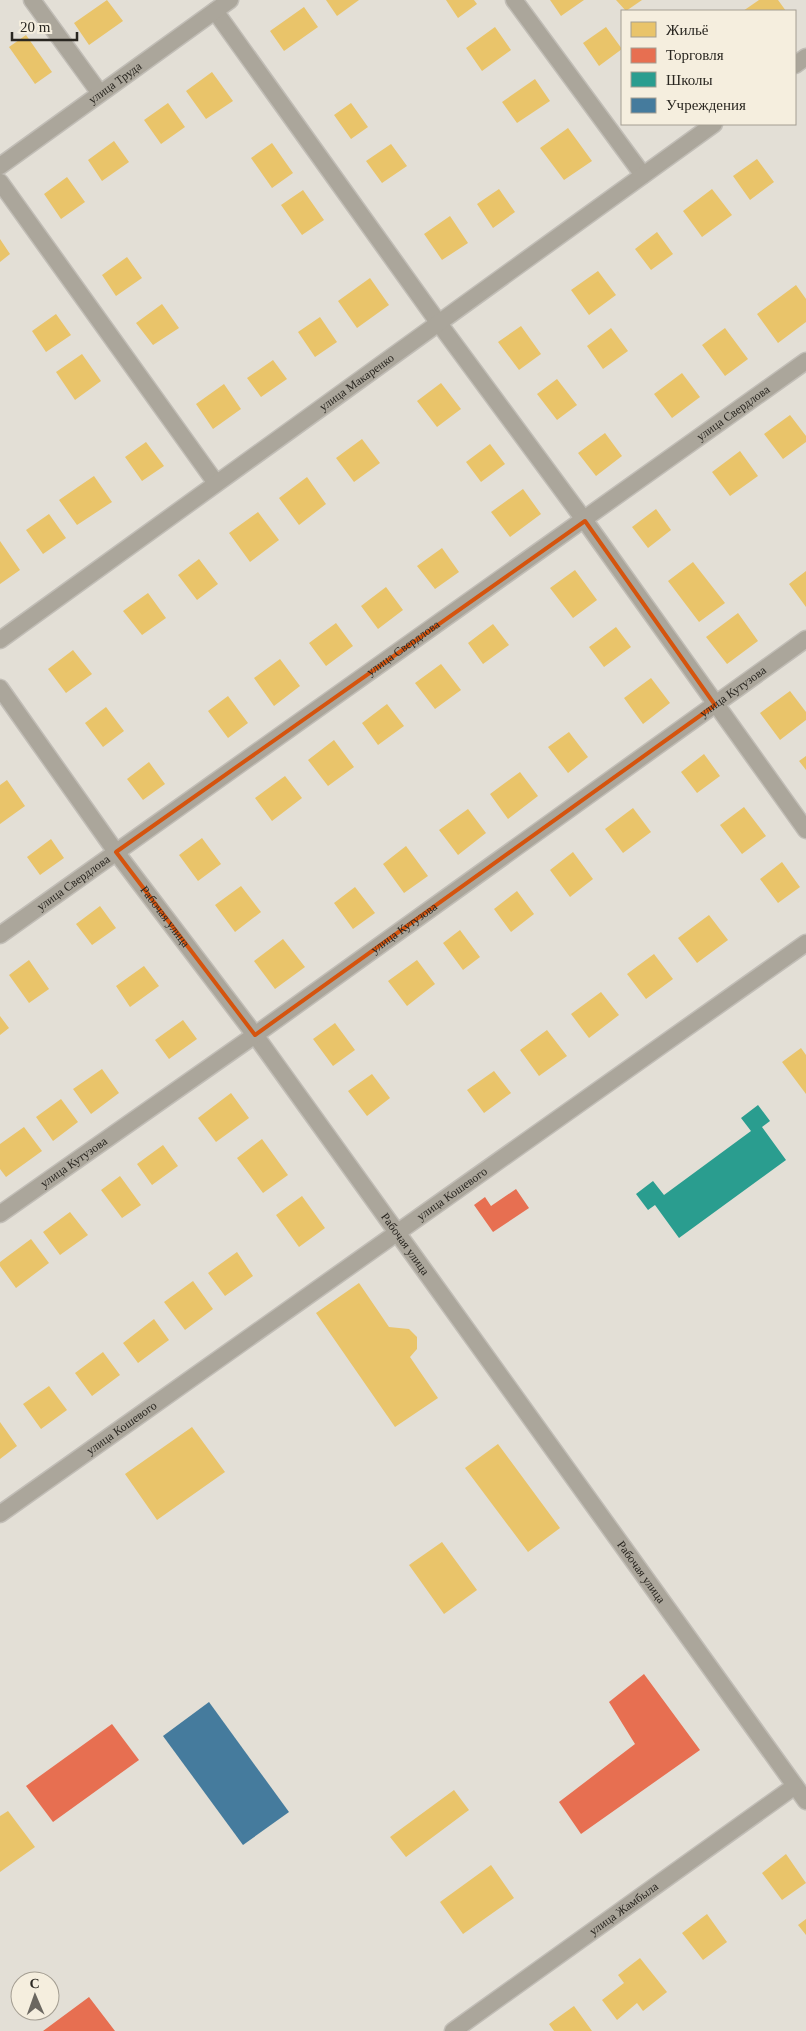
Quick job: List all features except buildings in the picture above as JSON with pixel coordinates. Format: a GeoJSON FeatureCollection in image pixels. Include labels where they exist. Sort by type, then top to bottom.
{"type":"FeatureCollection","features":[{"type":"Feature","properties":{"kind":"street"},"geometry":{"type":"LineString","coordinates":[[32,0],[99,92]]}},
{"type":"Feature","properties":{"kind":"street","name":"улица Труда"},"geometry":{"type":"LineString","coordinates":[[0,166],[99,92],[230,0]]}},
{"type":"Feature","properties":{"kind":"street"},"geometry":{"type":"LineString","coordinates":[[514,0],[643,175]]}},
{"type":"Feature","properties":{"kind":"street"},"geometry":{"type":"LineString","coordinates":[[215,10],[438,322],[585,521],[806,830]]}},
{"type":"Feature","properties":{"kind":"street"},"geometry":{"type":"LineString","coordinates":[[796,65],[806,57]]}},
{"type":"Feature","properties":{"kind":"street","name":"улица Макаренко"},"geometry":{"type":"LineString","coordinates":[[0,640],[713,125]]}},
{"type":"Feature","properties":{"kind":"street"},"geometry":{"type":"LineString","coordinates":[[0,182],[216,484]]}},
{"type":"Feature","properties":{"kind":"street","name":"улица Свердлова"},"geometry":{"type":"LineString","coordinates":[[0,936],[806,362]]}},
{"type":"Feature","properties":{"kind":"street","name":"улица Кутузова"},"geometry":{"type":"LineString","coordinates":[[0,1214],[255,1036],[806,639]]}},
{"type":"Feature","properties":{"kind":"street","name":"Рабочая улица"},"geometry":{"type":"LineString","coordinates":[[0,688],[116,852],[255,1036],[397,1232],[806,1801]]}},
{"type":"Feature","properties":{"kind":"street","name":"улица Кошевого"},"geometry":{"type":"LineString","coordinates":[[0,1514],[806,943]]}},
{"type":"Feature","properties":{"kind":"street","name":"улица Жамбыла"},"geometry":{"type":"LineString","coordinates":[[453,2031],[795,1786]]}},
{"type":"Feature","properties":{"kind":"highlighted area"},"geometry":{"type":"Polygon","coordinates":[[[585,521],[715,705],[255,1035],[116,852],[585,521]]]}}]}
